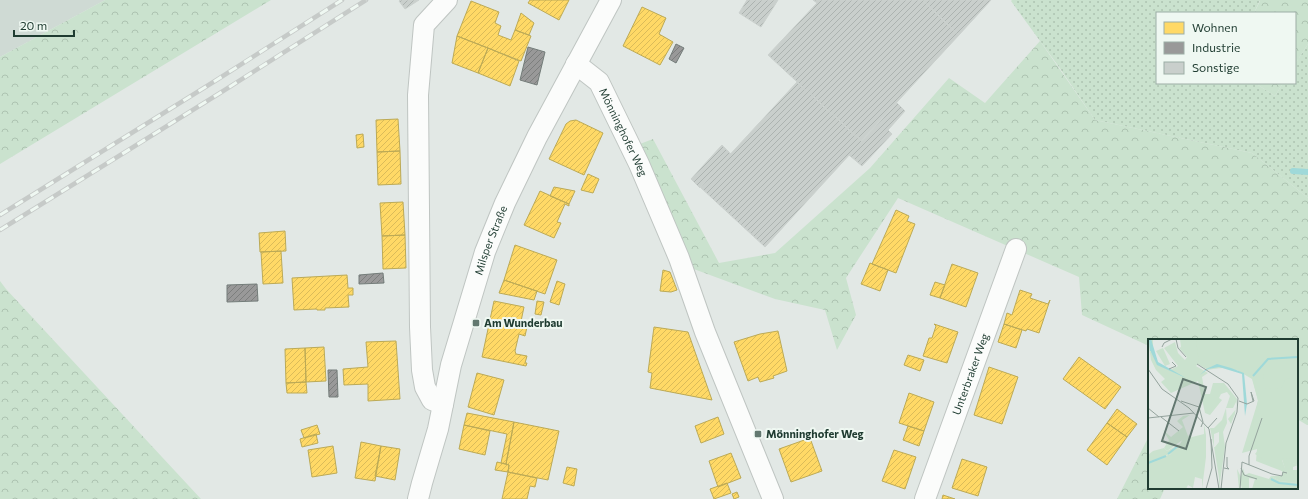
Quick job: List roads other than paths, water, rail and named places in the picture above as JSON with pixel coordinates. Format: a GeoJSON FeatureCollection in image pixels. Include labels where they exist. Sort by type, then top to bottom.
{"type":"FeatureCollection","features":[{"type":"Feature","properties":{"kind":"street"},"geometry":{"type":"LineString","coordinates":[[443,404],[432,400],[425,388],[422,370],[420,327],[418,95],[424,25],[447,0]]}},
{"type":"Feature","properties":{"kind":"street","name":"Milsper Straße"},"geometry":{"type":"LineString","coordinates":[[418,499],[438,429],[451,365],[485,252],[505,203],[524,163],[611,0]]}},
{"type":"Feature","properties":{"kind":"street","name":"Mönninghofer Weg"},"geometry":{"type":"LineString","coordinates":[[576,64],[599,82],[639,164],[679,258],[705,332],[773,499]]}},
{"type":"Feature","properties":{"kind":"street","name":"Unterbraker Weg"},"geometry":{"type":"LineString","coordinates":[[925,499],[1016,249]]}},
{"type":"Feature","properties":{"kind":"waterway"},"geometry":{"type":"LineString","coordinates":[[1293,171],[1308,172]]}},
{"type":"Feature","properties":{"kind":"railway"},"geometry":{"type":"LineString","coordinates":[[0,215],[342,0]]}},
{"type":"Feature","properties":{"kind":"railway"},"geometry":{"type":"LineString","coordinates":[[0,230],[366,0]]}},
{"type":"Feature","properties":{"kind":"place","name":"Am Wunderbau"},"geometry":{"type":"Point","coordinates":[476,323]}},
{"type":"Feature","properties":{"kind":"place","name":"Mönninghofer Weg"},"geometry":{"type":"Point","coordinates":[758,434]}}]}
